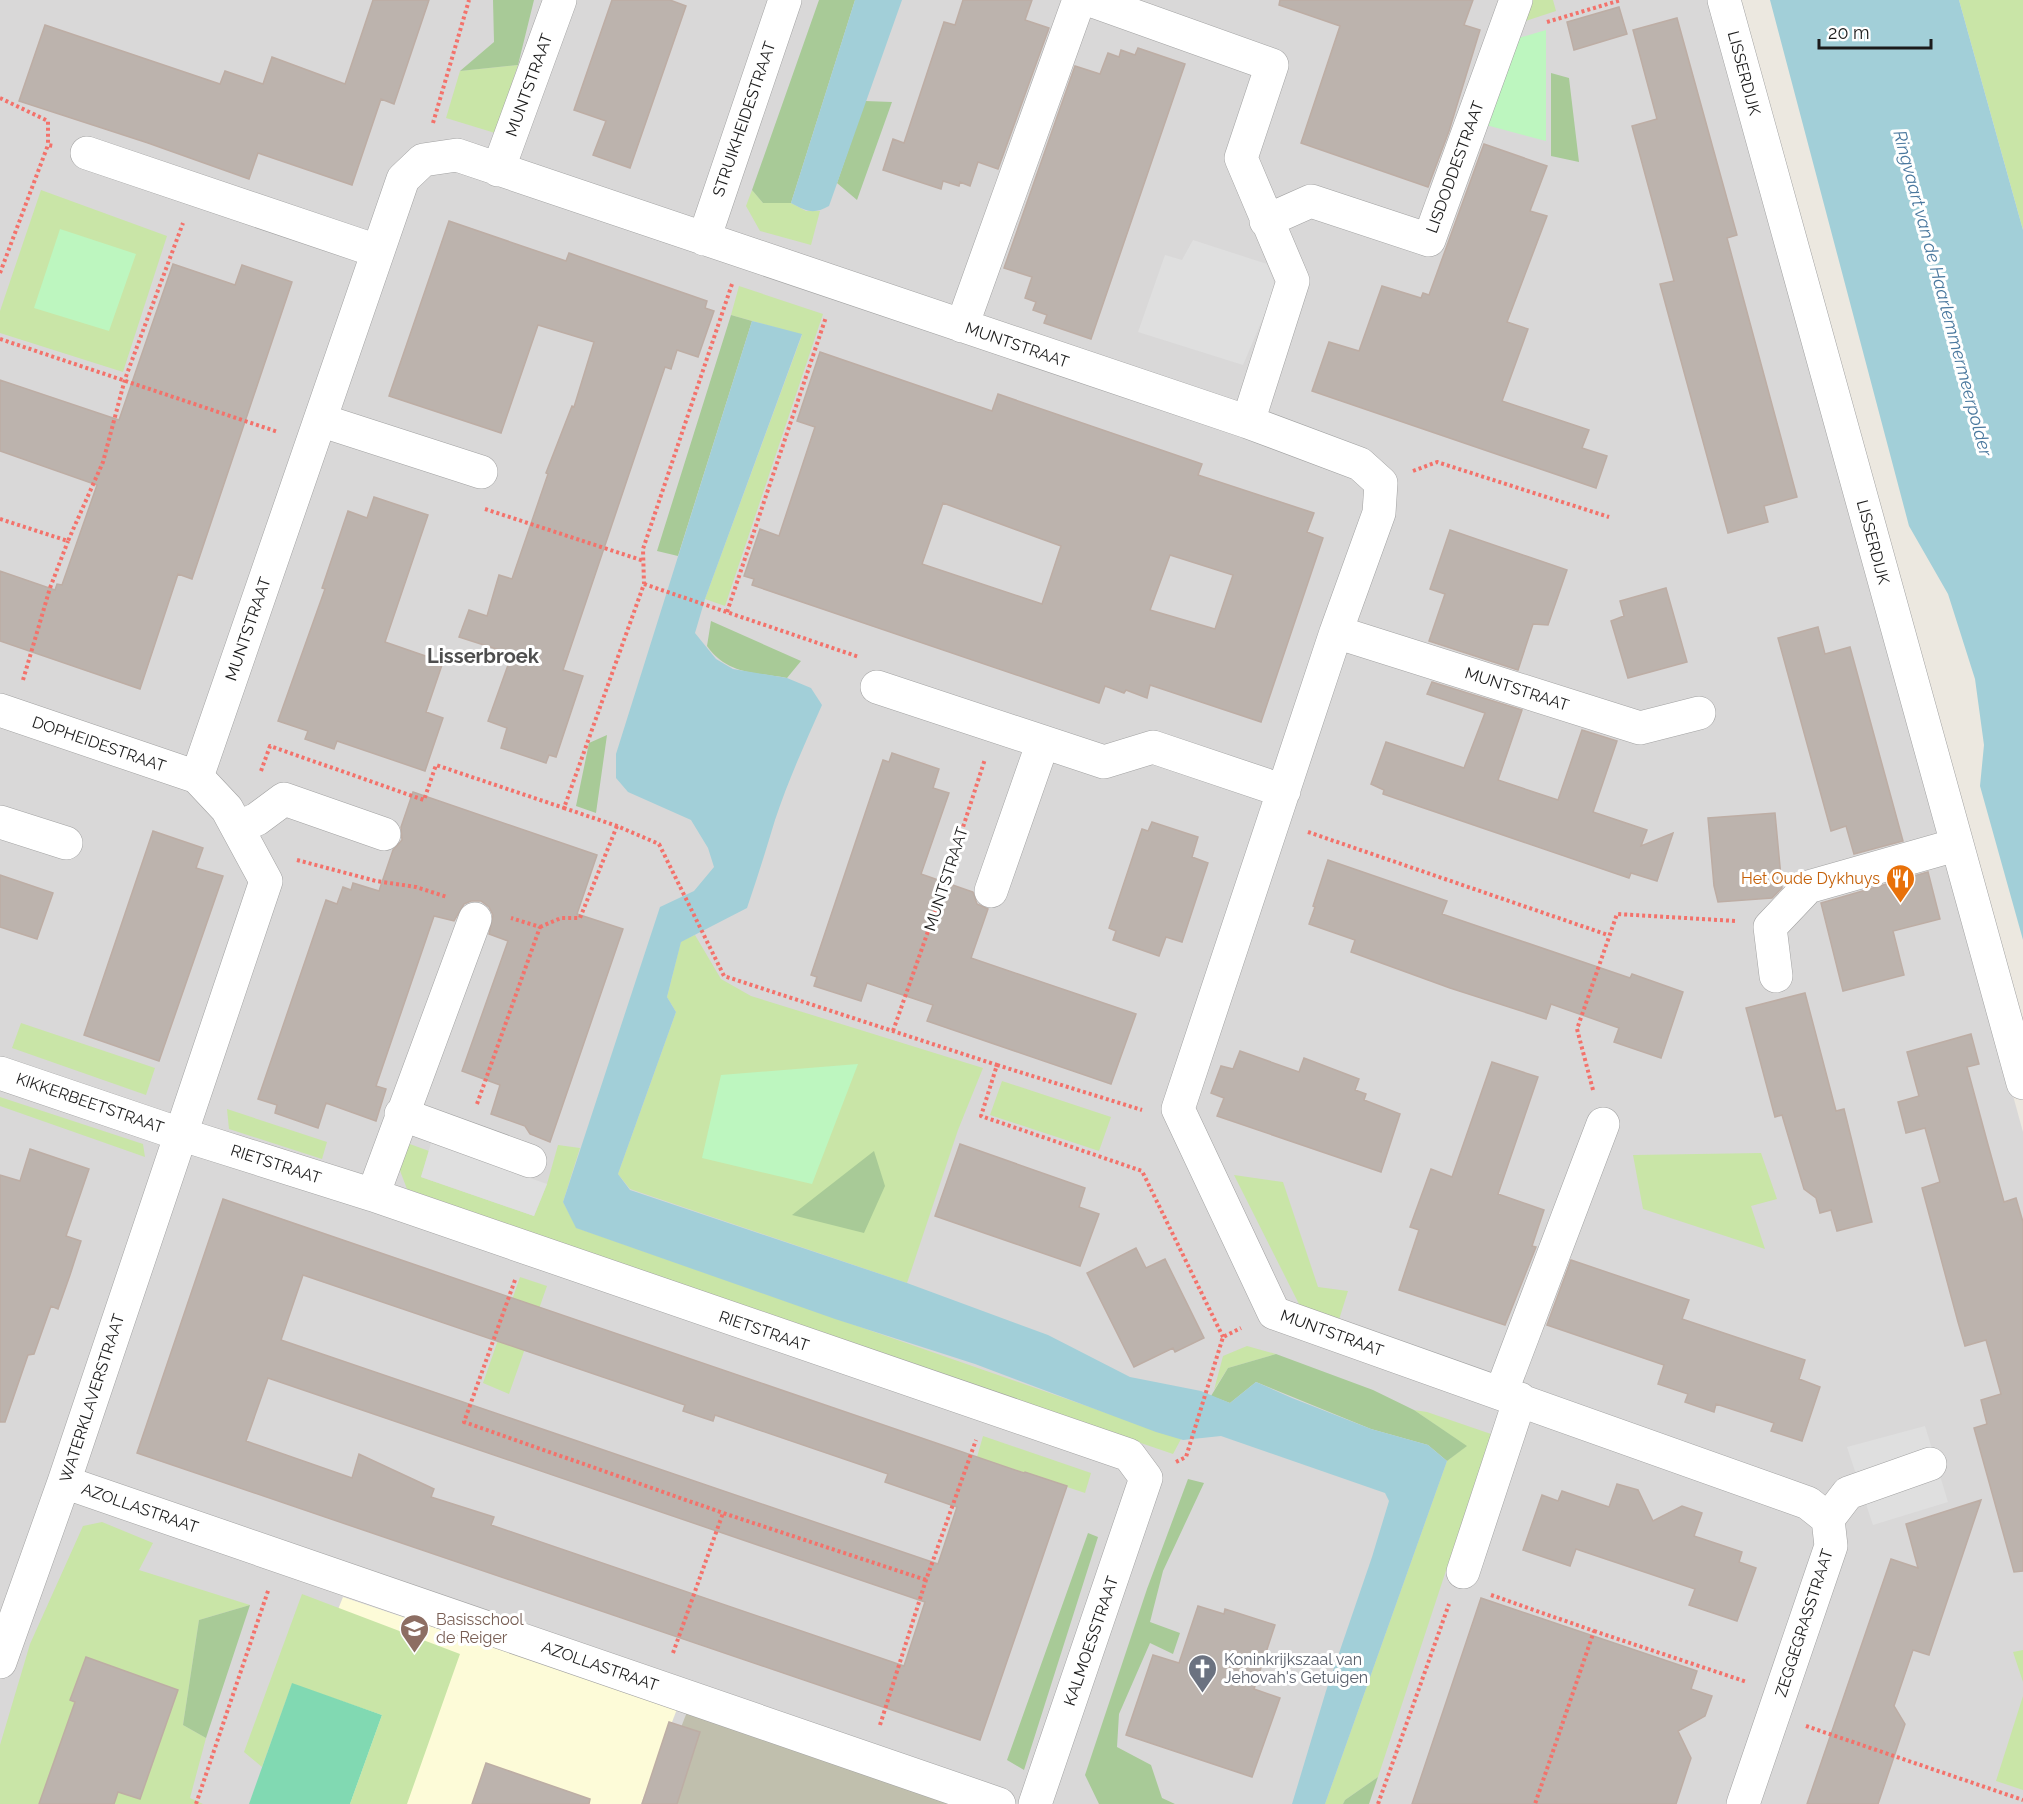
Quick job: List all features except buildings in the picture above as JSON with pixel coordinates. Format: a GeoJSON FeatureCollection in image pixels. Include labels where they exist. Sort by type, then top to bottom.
{"type":"FeatureCollection","features":[{"type":"Feature","properties":{"kind":"street","name":"MUNTSTRAAT"},"geometry":{"type":"LineString","coordinates":[[498,170],[560,0]]}},
{"type":"Feature","properties":{"kind":"street","name":"STRUIKHEIDESTRAAT"},"geometry":{"type":"LineString","coordinates":[[704,239],[785,0]]}},
{"type":"Feature","properties":{"kind":"street"},"geometry":{"type":"LineString","coordinates":[[962,326],[1079,0]]}},
{"type":"Feature","properties":{"kind":"street"},"geometry":{"type":"LineString","coordinates":[[1090,0],[1272,65],[1242,158],[1293,281],[1248,422]]}},
{"type":"Feature","properties":{"kind":"street","name":"LISDODDESTRAAT"},"geometry":{"type":"LineString","coordinates":[[1266,220],[1311,201],[1429,240],[1516,0]]}},
{"type":"Feature","properties":{"kind":"street","name":"LISSERDIJK"},"geometry":{"type":"LineString","coordinates":[[1724,0],[2023,1083]]}},
{"type":"Feature","properties":{"kind":"street"},"geometry":{"type":"LineString","coordinates":[[87,153],[377,251]]}},
{"type":"Feature","properties":{"kind":"street","name":"MUNTSTRAAT"},"geometry":{"type":"LineString","coordinates":[[197,777],[403,179],[423,160],[457,155],[1248,422],[1360,464],[1381,483]]}},
{"type":"Feature","properties":{"kind":"street"},"geometry":{"type":"LineString","coordinates":[[315,432],[481,472]]}},
{"type":"Feature","properties":{"kind":"street"},"geometry":{"type":"LineString","coordinates":[[1178,1109],[1336,632],[1379,513],[1381,483]]}},
{"type":"Feature","properties":{"kind":"street","name":"MUNTSTRAAT"},"geometry":{"type":"LineString","coordinates":[[1336,632],[1640,728],[1699,712]]}},
{"type":"Feature","properties":{"kind":"street"},"geometry":{"type":"LineString","coordinates":[[877,687],[1104,762],[1153,747],[1279,806]]}},
{"type":"Feature","properties":{"kind":"street","name":"DOPHEIDESTRAAT"},"geometry":{"type":"LineString","coordinates":[[6,713],[197,777]]}},
{"type":"Feature","properties":{"kind":"street"},"geometry":{"type":"LineString","coordinates":[[991,891],[1042,742]]}},
{"type":"Feature","properties":{"kind":"street"},"geometry":{"type":"LineString","coordinates":[[180,1134],[266,881],[233,818],[197,777]]}},
{"type":"Feature","properties":{"kind":"street"},"geometry":{"type":"LineString","coordinates":[[233,818],[257,819],[284,799],[384,834]]}},
{"type":"Feature","properties":{"kind":"street"},"geometry":{"type":"LineString","coordinates":[[0,822],[66,843]]}},
{"type":"Feature","properties":{"kind":"street"},"geometry":{"type":"LineString","coordinates":[[1776,976],[1770,927],[1808,887],[1956,845]]}},
{"type":"Feature","properties":{"kind":"street"},"geometry":{"type":"LineString","coordinates":[[373,1195],[401,1114],[475,919]]}},
{"type":"Feature","properties":{"kind":"street","name":"KIKKERBEETSTRAAT"},"geometry":{"type":"LineString","coordinates":[[0,1073],[180,1134]]}},
{"type":"Feature","properties":{"kind":"street","name":"MUNTSTRAAT"},"geometry":{"type":"LineString","coordinates":[[1178,1109],[1274,1313],[1808,1503],[1828,1519]]}},
{"type":"Feature","properties":{"kind":"street"},"geometry":{"type":"LineString","coordinates":[[401,1114],[530,1161]]}},
{"type":"Feature","properties":{"kind":"street"},"geometry":{"type":"LineString","coordinates":[[1459,1577],[1510,1396],[1603,1124]]}},
{"type":"Feature","properties":{"kind":"street","name":"RIETSTRAAT"},"geometry":{"type":"LineString","coordinates":[[180,1134],[373,1195],[1129,1455],[1146,1478]]}},
{"type":"Feature","properties":{"kind":"street","name":"WATERKLAVERSTRAAT"},"geometry":{"type":"LineString","coordinates":[[0,1662],[64,1482],[180,1134]]}},
{"type":"Feature","properties":{"kind":"street"},"geometry":{"type":"LineString","coordinates":[[1828,1519],[1848,1493],[1930,1464]]}},
{"type":"Feature","properties":{"kind":"street","name":"KALMOESSTRAAT"},"geometry":{"type":"LineString","coordinates":[[1035,1804],[1146,1478]]}},
{"type":"Feature","properties":{"kind":"street","name":"AZOLLASTRAAT"},"geometry":{"type":"LineString","coordinates":[[64,1482],[999,1804]]}},
{"type":"Feature","properties":{"kind":"street","name":"ZEGGEGRASSTRAAT"},"geometry":{"type":"LineString","coordinates":[[1743,1804],[1831,1546],[1828,1519]]}},
{"type":"Feature","properties":{"kind":"path"},"geometry":{"type":"LineString","coordinates":[[423,160],[469,0]]}},
{"type":"Feature","properties":{"kind":"path"},"geometry":{"type":"LineString","coordinates":[[1503,35],[1621,0]]}},
{"type":"Feature","properties":{"kind":"path"},"geometry":{"type":"LineString","coordinates":[[0,98],[48,121],[48,145],[0,273]]}},
{"type":"Feature","properties":{"kind":"path"},"geometry":{"type":"LineString","coordinates":[[48,145],[87,153]]}},
{"type":"Feature","properties":{"kind":"path"},"geometry":{"type":"LineString","coordinates":[[6,713],[68,541],[103,462],[125,380],[195,190]]}},
{"type":"Feature","properties":{"kind":"path"},"geometry":{"type":"LineString","coordinates":[[564,808],[644,584],[643,549],[743,252]]}},
{"type":"Feature","properties":{"kind":"path"},"geometry":{"type":"LineString","coordinates":[[727,612],[837,284]]}},
{"type":"Feature","properties":{"kind":"path"},"geometry":{"type":"LineString","coordinates":[[0,339],[125,380],[315,432]]}},
{"type":"Feature","properties":{"kind":"path"},"geometry":{"type":"LineString","coordinates":[[1381,483],[1437,462],[1609,517]]}},
{"type":"Feature","properties":{"kind":"path"},"geometry":{"type":"LineString","coordinates":[[481,472],[482,507],[644,561]]}},
{"type":"Feature","properties":{"kind":"path"},"geometry":{"type":"LineString","coordinates":[[0,519],[68,541]]}},
{"type":"Feature","properties":{"kind":"path"},"geometry":{"type":"LineString","coordinates":[[644,584],[884,666],[877,687]]}},
{"type":"Feature","properties":{"kind":"path","name":"MUNTSTRAAT"},"geometry":{"type":"LineString","coordinates":[[893,1031],[945,883],[995,726]]}},
{"type":"Feature","properties":{"kind":"path"},"geometry":{"type":"LineString","coordinates":[[233,818],[258,780],[270,746],[424,800],[436,765],[617,826],[659,844],[724,976],[997,1065],[1151,1112],[1178,1109]]}},
{"type":"Feature","properties":{"kind":"path"},"geometry":{"type":"LineString","coordinates":[[1279,806],[1608,935]]}},
{"type":"Feature","properties":{"kind":"path"},"geometry":{"type":"LineString","coordinates":[[540,927],[561,918],[580,918],[617,826]]}},
{"type":"Feature","properties":{"kind":"path"},"geometry":{"type":"LineString","coordinates":[[1603,1124],[1576,1029],[1617,914],[1773,924]]}},
{"type":"Feature","properties":{"kind":"path"},"geometry":{"type":"LineString","coordinates":[[997,1065],[981,1116],[1142,1171],[1223,1337],[1186,1457]]}},
{"type":"Feature","properties":{"kind":"path"},"geometry":{"type":"LineString","coordinates":[[526,1249],[464,1422],[723,1513],[926,1580]]}},
{"type":"Feature","properties":{"kind":"path"},"geometry":{"type":"LineString","coordinates":[[869,1759],[926,1580],[987,1408]]}},
{"type":"Feature","properties":{"kind":"path"},"geometry":{"type":"LineString","coordinates":[[661,1688],[723,1513]]}},
{"type":"Feature","properties":{"kind":"path"},"geometry":{"type":"LineString","coordinates":[[196,1804],[279,1556]]}},
{"type":"Feature","properties":{"kind":"path"},"geometry":{"type":"LineString","coordinates":[[1378,1804],[1459,1577],[2023,1800]]}},
{"type":"Feature","properties":{"kind":"path"},"geometry":{"type":"LineString","coordinates":[[1535,1804],[1594,1631]]}},
{"type":"Feature","properties":{"kind":"shaded area"},"geometry":{"type":"Polygon","coordinates":[[[0,0],[1713,0],[2023,1132],[2023,1804],[0,1804],[0,0]]]}},
{"type":"Feature","properties":{"kind":"shaded area"},"geometry":{"type":"Polygon","coordinates":[[[1193,240],[1267,264],[1276,287],[1243,365],[1138,332],[1165,255],[1182,260],[1193,240]]]}},
{"type":"Feature","properties":{"kind":"shaded area"},"geometry":{"type":"Polygon","coordinates":[[[431,1143],[547,1184],[534,1216],[421,1177],[431,1143]]]}},
{"type":"Feature","properties":{"kind":"shaded area"},"geometry":{"type":"Polygon","coordinates":[[[1925,1426],[1948,1502],[1873,1525],[1847,1447],[1925,1426]]]}},
{"type":"Feature","properties":{"kind":"shaded area","name":"Basisschool de Reiger"},"geometry":{"type":"Polygon","coordinates":[[[343,1597],[677,1709],[641,1804],[260,1804],[343,1597]]]}},
{"type":"Feature","properties":{"kind":"shaded area"},"geometry":{"type":"Polygon","coordinates":[[[687,1712],[961,1804],[651,1804],[687,1712]]]}},
{"type":"Feature","properties":{"kind":"green space"},"geometry":{"type":"Polygon","coordinates":[[[493,0],[534,0],[518,65],[460,71],[494,42],[493,0]]]}},
{"type":"Feature","properties":{"kind":"green space"},"geometry":{"type":"Polygon","coordinates":[[[819,0],[855,0],[791,203],[763,203],[752,190],[819,0]]]}},
{"type":"Feature","properties":{"kind":"green space"},"geometry":{"type":"Polygon","coordinates":[[[1525,0],[1553,0],[1556,11],[1519,23],[1525,0]]]}},
{"type":"Feature","properties":{"kind":"green space"},"geometry":{"type":"Polygon","coordinates":[[[1959,0],[2023,0],[2023,230],[1959,0]]]}},
{"type":"Feature","properties":{"kind":"green space"},"geometry":{"type":"Polygon","coordinates":[[[1546,30],[1546,141],[1486,125],[1515,39],[1546,30]]]}},
{"type":"Feature","properties":{"kind":"green space"},"geometry":{"type":"Polygon","coordinates":[[[518,65],[495,133],[446,118],[460,71],[518,65]]]}},
{"type":"Feature","properties":{"kind":"green space"},"geometry":{"type":"Polygon","coordinates":[[[1551,73],[1569,78],[1579,162],[1551,156],[1551,73]]]}},
{"type":"Feature","properties":{"kind":"green space"},"geometry":{"type":"Polygon","coordinates":[[[865,101],[892,102],[857,200],[837,183],[865,101]]]}},
{"type":"Feature","properties":{"kind":"green space"},"geometry":{"type":"Polygon","coordinates":[[[41,190],[167,236],[123,372],[0,333],[0,311],[41,190]]]}},
{"type":"Feature","properties":{"kind":"green space"},"geometry":{"type":"Polygon","coordinates":[[[752,190],[763,203],[791,203],[806,211],[820,211],[811,245],[760,231],[746,206],[752,190]]]}},
{"type":"Feature","properties":{"kind":"green space"},"geometry":{"type":"Polygon","coordinates":[[[60,229],[136,254],[109,331],[34,308],[60,229]]]}},
{"type":"Feature","properties":{"kind":"green space"},"geometry":{"type":"Polygon","coordinates":[[[739,286],[823,314],[725,606],[705,599],[802,335],[731,315],[739,286]]]}},
{"type":"Feature","properties":{"kind":"green space"},"geometry":{"type":"Polygon","coordinates":[[[731,315],[752,321],[678,556],[657,551],[731,315]]]}},
{"type":"Feature","properties":{"kind":"green space"},"geometry":{"type":"Polygon","coordinates":[[[711,621],[801,661],[787,678],[742,671],[733,667],[715,655],[707,646],[711,621]]]}},
{"type":"Feature","properties":{"kind":"green space"},"geometry":{"type":"Polygon","coordinates":[[[607,735],[596,813],[576,806],[589,743],[607,735]]]}},
{"type":"Feature","properties":{"kind":"green space"},"geometry":{"type":"Polygon","coordinates":[[[695,935],[721,979],[751,996],[983,1068],[958,1130],[907,1283],[630,1189],[618,1174],[676,1012],[667,997],[681,941],[695,935]]]}},
{"type":"Feature","properties":{"kind":"green space"},"geometry":{"type":"Polygon","coordinates":[[[21,1023],[155,1068],[146,1095],[12,1048],[21,1023]]]}},
{"type":"Feature","properties":{"kind":"green space"},"geometry":{"type":"Polygon","coordinates":[[[858,1064],[812,1184],[702,1158],[721,1075],[858,1064]]]}},
{"type":"Feature","properties":{"kind":"green space"},"geometry":{"type":"Polygon","coordinates":[[[1002,1081],[1111,1117],[1099,1151],[990,1115],[1002,1081]]]}},
{"type":"Feature","properties":{"kind":"green space"},"geometry":{"type":"Polygon","coordinates":[[[0,1097],[143,1144],[145,1157],[0,1106],[0,1097]]]}},
{"type":"Feature","properties":{"kind":"green space"},"geometry":{"type":"Polygon","coordinates":[[[227,1109],[327,1142],[322,1159],[229,1129],[227,1109]]]}},
{"type":"Feature","properties":{"kind":"green space"},"geometry":{"type":"Polygon","coordinates":[[[407,1143],[429,1151],[421,1177],[534,1216],[547,1184],[558,1145],[580,1148],[563,1202],[577,1228],[1181,1439],[1173,1454],[407,1189],[399,1168],[407,1143]]]}},
{"type":"Feature","properties":{"kind":"green space"},"geometry":{"type":"Polygon","coordinates":[[[874,1151],[885,1186],[864,1233],[792,1215],[874,1151]]]}},
{"type":"Feature","properties":{"kind":"green space"},"geometry":{"type":"Polygon","coordinates":[[[1761,1153],[1777,1199],[1751,1206],[1765,1249],[1643,1209],[1633,1155],[1761,1153]]]}},
{"type":"Feature","properties":{"kind":"green space"},"geometry":{"type":"Polygon","coordinates":[[[1234,1175],[1283,1182],[1318,1287],[1348,1291],[1337,1326],[1304,1314],[1234,1175]]]}},
{"type":"Feature","properties":{"kind":"green space"},"geometry":{"type":"Polygon","coordinates":[[[520,1277],[547,1286],[509,1394],[483,1383],[520,1277]]]}},
{"type":"Feature","properties":{"kind":"green space"},"geometry":{"type":"Polygon","coordinates":[[[1247,1346],[1276,1354],[1228,1368],[1214,1390],[1223,1356],[1247,1346]]]}},
{"type":"Feature","properties":{"kind":"green space"},"geometry":{"type":"Polygon","coordinates":[[[1276,1354],[1373,1390],[1414,1410],[1467,1446],[1447,1461],[1428,1445],[1371,1429],[1256,1382],[1230,1403],[1211,1396],[1228,1368],[1276,1354]]]}},
{"type":"Feature","properties":{"kind":"green space"},"geometry":{"type":"Polygon","coordinates":[[[1414,1410],[1427,1412],[1491,1434],[1378,1777],[1345,1800],[1343,1804],[1325,1804],[1447,1461],[1466,1446],[1414,1410]]]}},
{"type":"Feature","properties":{"kind":"green space"},"geometry":{"type":"Polygon","coordinates":[[[983,1436],[1091,1473],[1085,1493],[977,1457],[983,1436]]]}},
{"type":"Feature","properties":{"kind":"green space"},"geometry":{"type":"Polygon","coordinates":[[[1188,1479],[1204,1483],[1163,1571],[1150,1622],[1180,1633],[1173,1654],[1150,1643],[1119,1714],[1117,1747],[1151,1765],[1162,1798],[1175,1804],[1099,1804],[1085,1775],[1147,1589],[1188,1479]]]}},
{"type":"Feature","properties":{"kind":"green space"},"geometry":{"type":"Polygon","coordinates":[[[102,1522],[153,1543],[139,1570],[250,1605],[199,1620],[183,1725],[206,1738],[190,1798],[203,1804],[0,1804],[0,1745],[30,1644],[83,1526],[102,1522]]]}},
{"type":"Feature","properties":{"kind":"green space"},"geometry":{"type":"Polygon","coordinates":[[[1088,1533],[1098,1537],[1024,1770],[1007,1760],[1088,1533]]]}},
{"type":"Feature","properties":{"kind":"green space"},"geometry":{"type":"Polygon","coordinates":[[[302,1594],[460,1654],[407,1804],[350,1804],[382,1715],[292,1684],[262,1767],[244,1752],[302,1594]]]}},
{"type":"Feature","properties":{"kind":"green space"},"geometry":{"type":"Polygon","coordinates":[[[250,1605],[206,1738],[183,1725],[199,1620],[250,1605]]]}},
{"type":"Feature","properties":{"kind":"green space"},"geometry":{"type":"Polygon","coordinates":[[[2023,1650],[2023,1682],[2013,1652],[2023,1650]]]}},
{"type":"Feature","properties":{"kind":"green space"},"geometry":{"type":"Polygon","coordinates":[[[292,1683],[382,1715],[350,1804],[249,1804],[292,1683]]]}},
{"type":"Feature","properties":{"kind":"green space"},"geometry":{"type":"Polygon","coordinates":[[[2023,1696],[2023,1790],[1996,1781],[2023,1696]]]}},
{"type":"Feature","properties":{"kind":"green space"},"geometry":{"type":"Polygon","coordinates":[[[1378,1777],[1369,1804],[1343,1804],[1345,1800],[1378,1777]]]}},
{"type":"Feature","properties":{"kind":"water"},"geometry":{"type":"Polygon","coordinates":[[[855,0],[902,0],[829,206],[810,211],[791,203],[855,0]]]}},
{"type":"Feature","properties":{"kind":"water","name":"Ringvaart van de Haarlemmermeerpolder"},"geometry":{"type":"Polygon","coordinates":[[[1770,0],[1959,0],[2023,230],[2023,940],[1980,786],[1984,745],[1975,679],[1948,594],[1909,526],[1770,0]]]}},
{"type":"Feature","properties":{"kind":"water"},"geometry":{"type":"Polygon","coordinates":[[[752,321],[802,334],[705,599],[695,633],[716,659],[733,669],[787,678],[811,688],[822,705],[780,805],[747,908],[681,942],[667,997],[676,1012],[618,1174],[630,1190],[907,1283],[1048,1335],[1130,1377],[1201,1391],[1230,1403],[1256,1382],[1371,1429],[1428,1445],[1447,1461],[1325,1804],[1292,1804],[1326,1691],[1389,1501],[1385,1493],[1221,1436],[1183,1440],[1156,1432],[975,1364],[835,1319],[576,1228],[563,1202],[660,907],[694,891],[714,867],[708,848],[691,820],[628,792],[616,778],[616,754],[752,321]]]}},
{"type":"Feature","properties":{"kind":"place","name":"Het Oude Dykhuys"},"geometry":{"type":"Point","coordinates":[1901,904]}},
{"type":"Feature","properties":{"kind":"place","name":"Basisschool de Reiger"},"geometry":{"type":"Point","coordinates":[415,1654]}},
{"type":"Feature","properties":{"kind":"place","name":"Koninkrijkszaal van Jehovah's Getuigen"},"geometry":{"type":"Point","coordinates":[1203,1694]}},
{"type":"Feature","properties":{"kind":"district","name":"Lisserbroek"},"geometry":{"type":"Point","coordinates":[483,656]}}]}
